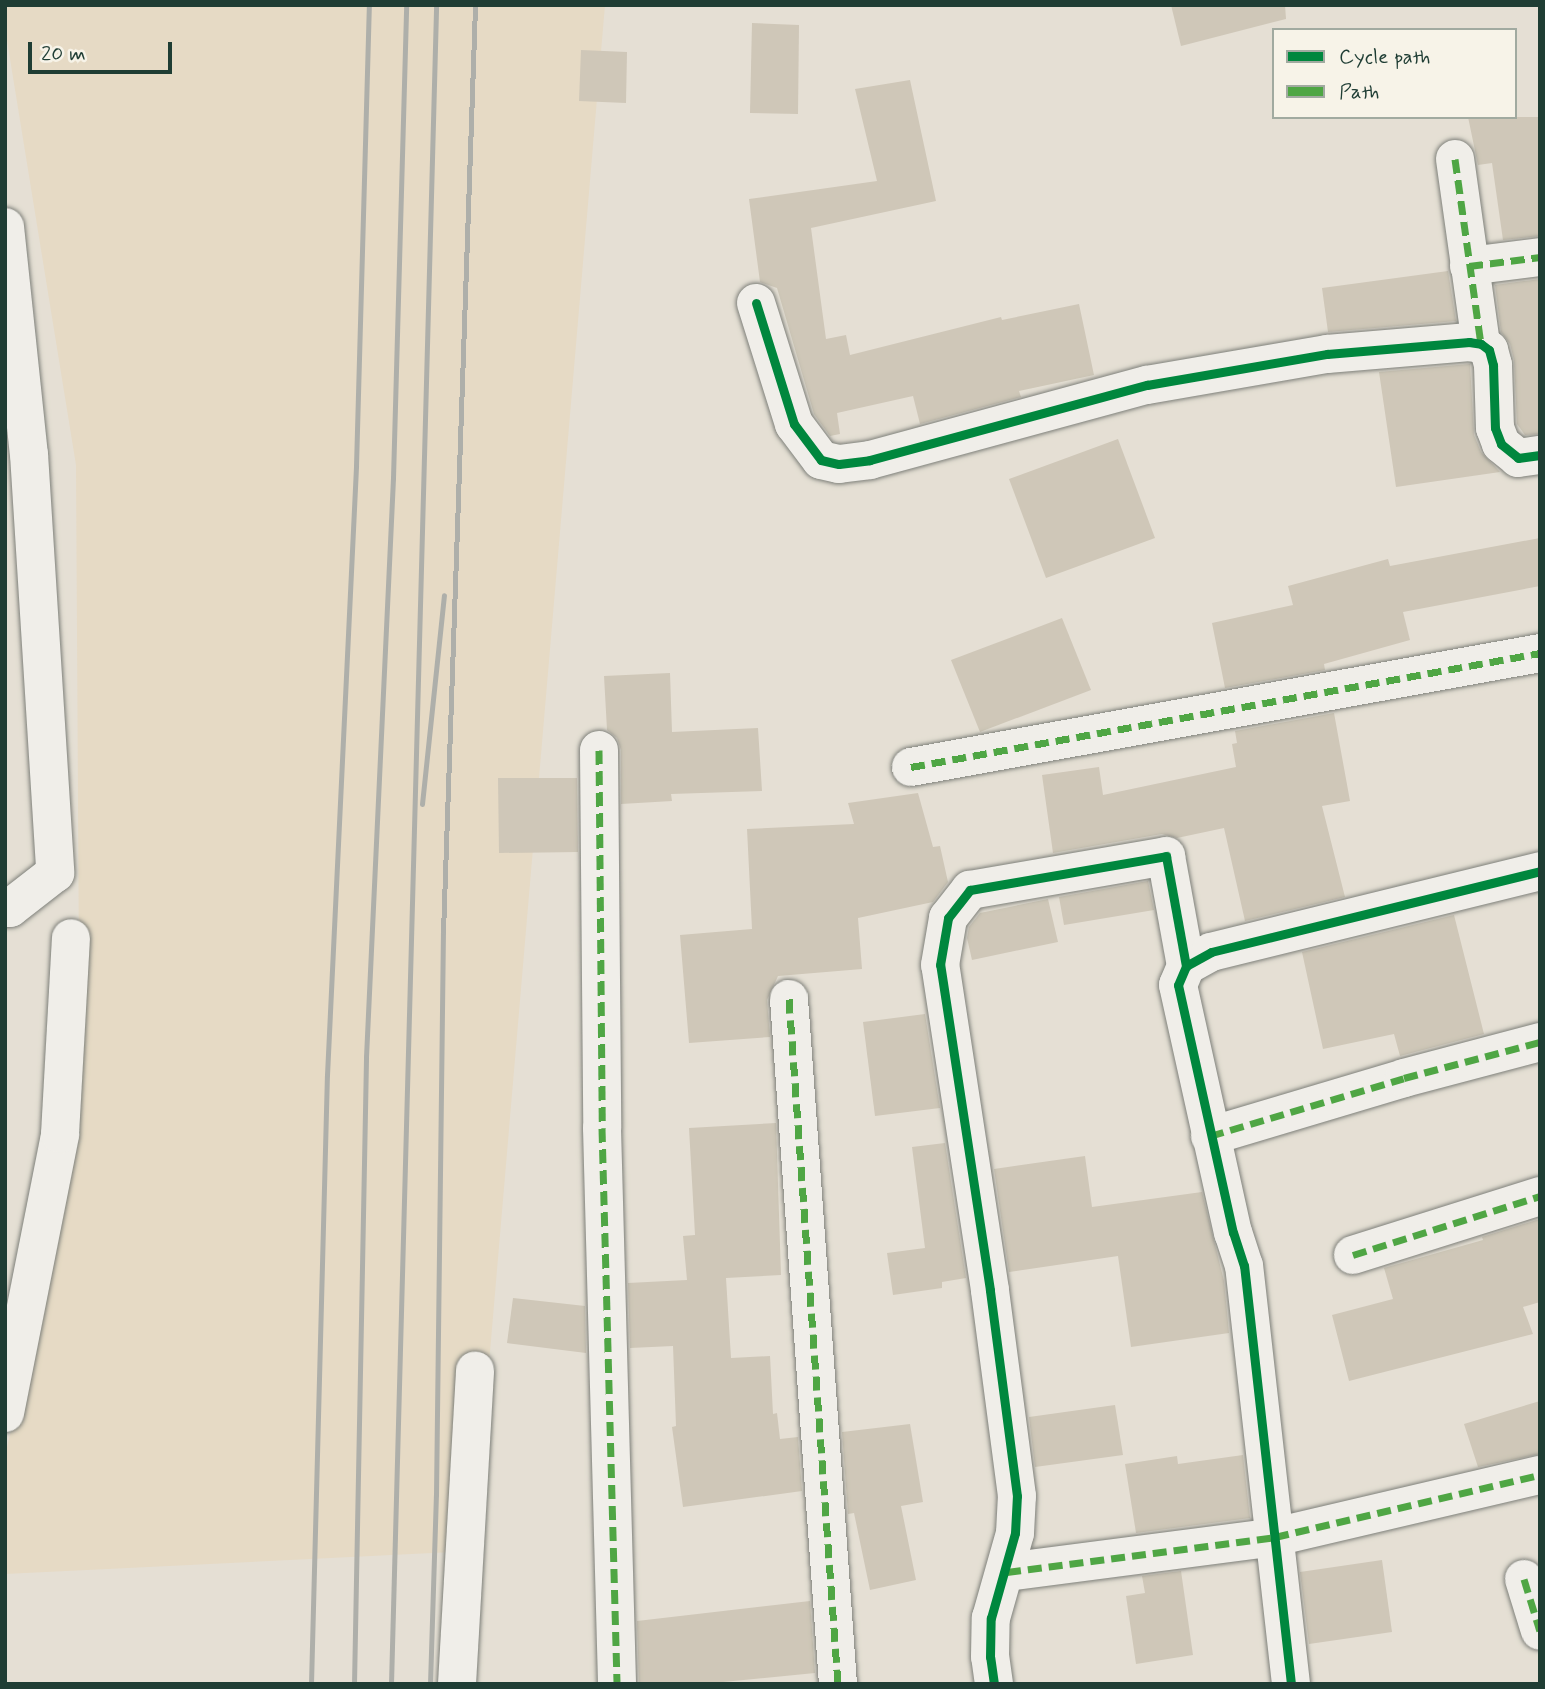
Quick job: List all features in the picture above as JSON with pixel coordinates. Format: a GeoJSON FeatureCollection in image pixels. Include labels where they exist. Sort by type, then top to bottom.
{"type":"FeatureCollection","features":[{"type":"Feature","properties":{"kind":"street"},"geometry":{"type":"LineString","coordinates":[[1455,159],[1480,344]]}},
{"type":"Feature","properties":{"kind":"street"},"geometry":{"type":"LineString","coordinates":[[5,227],[29,454],[55,873],[10,908],[5,908]]}},
{"type":"Feature","properties":{"kind":"street"},"geometry":{"type":"LineString","coordinates":[[1469,266],[1540,257]]}},
{"type":"Feature","properties":{"kind":"street"},"geometry":{"type":"LineString","coordinates":[[756,303],[794,424],[821,460],[839,464],[870,460],[1146,385],[1327,354],[1469,342],[1480,344],[1489,350],[1493,365],[1495,428],[1501,444],[1518,458],[1540,455]]}},
{"type":"Feature","properties":{"kind":"street"},"geometry":{"type":"LineString","coordinates":[[911,766],[1540,653]]}},
{"type":"Feature","properties":{"kind":"street"},"geometry":{"type":"LineString","coordinates":[[598,750],[602,1128],[617,1684]]}},
{"type":"Feature","properties":{"kind":"street"},"geometry":{"type":"LineString","coordinates":[[994,1684],[990,1657],[991,1618],[1007,1572],[1015,1533],[1017,1496],[990,1290],[940,965],[948,918],[970,890],[1166,856],[1186,966],[1178,985],[1210,1136],[1244,1266],[1291,1684]]}},
{"type":"Feature","properties":{"kind":"street"},"geometry":{"type":"LineString","coordinates":[[1186,966],[1211,953],[1540,871]]}},
{"type":"Feature","properties":{"kind":"street"},"geometry":{"type":"LineString","coordinates":[[5,1413],[60,1134],[71,938]]}},
{"type":"Feature","properties":{"kind":"street"},"geometry":{"type":"LineString","coordinates":[[789,999],[838,1684]]}},
{"type":"Feature","properties":{"kind":"street"},"geometry":{"type":"LineString","coordinates":[[1210,1136],[1405,1078],[1540,1042]]}},
{"type":"Feature","properties":{"kind":"street"},"geometry":{"type":"LineString","coordinates":[[1353,1255],[1540,1196]]}},
{"type":"Feature","properties":{"kind":"street"},"geometry":{"type":"LineString","coordinates":[[457,1684],[475,1370]]}},
{"type":"Feature","properties":{"kind":"street"},"geometry":{"type":"LineString","coordinates":[[1007,1572],[1275,1536],[1540,1475]]}},
{"type":"Feature","properties":{"kind":"street"},"geometry":{"type":"LineString","coordinates":[[1524,1579],[1540,1631]]}},
{"type":"Feature","properties":{"kind":"shaded area"},"geometry":{"type":"Polygon","coordinates":[[[5,5],[605,5],[473,1551],[5,1574],[5,1456],[80,1135],[76,465],[5,28],[5,5]]]}},
{"type":"Feature","properties":{"kind":"building"},"geometry":{"type":"Polygon","coordinates":[[[1171,5],[1285,5],[1286,19],[1181,46],[1171,5]]]}},
{"type":"Feature","properties":{"kind":"building"},"geometry":{"type":"Polygon","coordinates":[[[752,23],[799,25],[798,114],[750,113],[752,23]]]}},
{"type":"Feature","properties":{"kind":"building"},"geometry":{"type":"Polygon","coordinates":[[[581,50],[627,52],[626,103],[579,101],[581,50]]]}},
{"type":"Feature","properties":{"kind":"building"},"geometry":{"type":"Polygon","coordinates":[[[910,80],[936,201],[811,228],[826,339],[846,335],[850,355],[1001,317],[1002,320],[1079,304],[1094,375],[1019,391],[1021,397],[920,424],[913,396],[837,413],[840,434],[830,436],[814,414],[777,288],[760,282],[749,199],[877,181],[855,89],[910,80]]]}},
{"type":"Feature","properties":{"kind":"building"},"geometry":{"type":"Polygon","coordinates":[[[1540,117],[1540,236],[1503,240],[1492,163],[1478,165],[1468,119],[1540,117]]]}},
{"type":"Feature","properties":{"kind":"building"},"geometry":{"type":"Polygon","coordinates":[[[1448,271],[1456,321],[1328,332],[1322,288],[1448,271]]]}},
{"type":"Feature","properties":{"kind":"building"},"geometry":{"type":"Polygon","coordinates":[[[1540,279],[1540,434],[1525,435],[1517,424],[1514,360],[1510,344],[1501,332],[1495,285],[1540,279]]]}},
{"type":"Feature","properties":{"kind":"building"},"geometry":{"type":"Polygon","coordinates":[[[1470,364],[1474,435],[1481,452],[1500,472],[1396,487],[1379,372],[1470,364]]]}},
{"type":"Feature","properties":{"kind":"building"},"geometry":{"type":"Polygon","coordinates":[[[1118,439],[1155,538],[1046,578],[1009,479],[1118,439]]]}},
{"type":"Feature","properties":{"kind":"building"},"geometry":{"type":"Polygon","coordinates":[[[1540,538],[1540,586],[1403,612],[1410,640],[1324,664],[1325,670],[1225,688],[1212,623],[1293,605],[1288,586],[1388,559],[1390,566],[1540,538]]]}},
{"type":"Feature","properties":{"kind":"building"},"geometry":{"type":"Polygon","coordinates":[[[1062,618],[1091,690],[980,732],[951,660],[1062,618]]]}},
{"type":"Feature","properties":{"kind":"building"},"geometry":{"type":"Polygon","coordinates":[[[670,673],[672,732],[758,728],[762,791],[671,794],[672,801],[621,804],[621,750],[617,738],[607,730],[604,676],[670,673]]]}},
{"type":"Feature","properties":{"kind":"building"},"geometry":{"type":"Polygon","coordinates":[[[1334,713],[1350,801],[1322,806],[1345,897],[1245,921],[1224,828],[1177,838],[1162,834],[1053,853],[1042,775],[1099,767],[1103,795],[1236,767],[1232,744],[1237,743],[1235,731],[1334,713]]]}},
{"type":"Feature","properties":{"kind":"building"},"geometry":{"type":"Polygon","coordinates":[[[498,778],[577,778],[578,852],[499,853],[498,778]]]}},
{"type":"Feature","properties":{"kind":"building"},"geometry":{"type":"Polygon","coordinates":[[[918,793],[933,847],[940,846],[948,882],[933,902],[858,918],[862,969],[778,976],[767,1000],[770,1037],[689,1043],[680,935],[752,929],[747,829],[854,824],[848,803],[918,793]]]}},
{"type":"Feature","properties":{"kind":"building"},"geometry":{"type":"Polygon","coordinates":[[[1148,881],[1154,910],[1064,925],[1059,897],[1148,881]]]}},
{"type":"Feature","properties":{"kind":"building"},"geometry":{"type":"Polygon","coordinates":[[[1048,899],[1058,942],[972,960],[967,938],[969,927],[980,913],[1048,899]]]}},
{"type":"Feature","properties":{"kind":"building"},"geometry":{"type":"Polygon","coordinates":[[[1454,915],[1484,1034],[1400,1056],[1394,1034],[1323,1049],[1302,952],[1454,915]]]}},
{"type":"Feature","properties":{"kind":"building"},"geometry":{"type":"Polygon","coordinates":[[[925,1014],[940,1108],[875,1116],[863,1022],[925,1014]]]}},
{"type":"Feature","properties":{"kind":"building"},"geometry":{"type":"Polygon","coordinates":[[[776,1123],[781,1275],[726,1278],[731,1358],[770,1356],[773,1414],[777,1413],[780,1439],[798,1437],[802,1491],[683,1507],[672,1427],[676,1426],[673,1346],[630,1348],[628,1283],[687,1280],[683,1236],[695,1235],[689,1128],[776,1123]]]}},
{"type":"Feature","properties":{"kind":"building"},"geometry":{"type":"Polygon","coordinates":[[[945,1143],[966,1278],[942,1282],[942,1288],[893,1295],[887,1253],[925,1248],[912,1147],[945,1143]]]}},
{"type":"Feature","properties":{"kind":"building"},"geometry":{"type":"Polygon","coordinates":[[[1085,1156],[1092,1207],[1202,1192],[1224,1281],[1229,1333],[1131,1347],[1118,1256],[1009,1272],[994,1169],[1085,1156]]]}},
{"type":"Feature","properties":{"kind":"building"},"geometry":{"type":"Polygon","coordinates":[[[1540,1219],[1540,1302],[1523,1307],[1533,1334],[1349,1381],[1332,1315],[1393,1299],[1384,1268],[1483,1240],[1482,1237],[1540,1219]]]}},
{"type":"Feature","properties":{"kind":"building"},"geometry":{"type":"Polygon","coordinates":[[[513,1298],[585,1306],[586,1353],[507,1343],[513,1298]]]}},
{"type":"Feature","properties":{"kind":"building"},"geometry":{"type":"Polygon","coordinates":[[[1540,1401],[1540,1454],[1478,1467],[1464,1424],[1540,1401]]]}},
{"type":"Feature","properties":{"kind":"building"},"geometry":{"type":"Polygon","coordinates":[[[1115,1405],[1123,1455],[1035,1467],[1029,1417],[1115,1405]]]}},
{"type":"Feature","properties":{"kind":"building"},"geometry":{"type":"Polygon","coordinates":[[[910,1424],[923,1502],[901,1506],[916,1580],[870,1590],[854,1513],[848,1514],[842,1432],[910,1424]]]}},
{"type":"Feature","properties":{"kind":"building"},"geometry":{"type":"Polygon","coordinates":[[[1243,1455],[1250,1518],[1136,1533],[1125,1464],[1177,1456],[1178,1464],[1243,1455]]]}},
{"type":"Feature","properties":{"kind":"building"},"geometry":{"type":"Polygon","coordinates":[[[1382,1560],[1392,1632],[1309,1644],[1300,1572],[1382,1560]]]}},
{"type":"Feature","properties":{"kind":"building"},"geometry":{"type":"Polygon","coordinates":[[[1181,1571],[1193,1655],[1136,1664],[1126,1596],[1145,1593],[1142,1576],[1181,1571]]]}},
{"type":"Feature","properties":{"kind":"building"},"geometry":{"type":"Polygon","coordinates":[[[810,1601],[815,1673],[703,1684],[639,1684],[637,1621],[810,1601]]]}},
{"type":"Feature","properties":{"kind":"railway"},"geometry":{"type":"LineString","coordinates":[[311,1684],[327,1075],[356,466],[369,5]]}},
{"type":"Feature","properties":{"kind":"railway"},"geometry":{"type":"LineString","coordinates":[[354,1684],[366,1057],[393,478],[406,5]]}},
{"type":"Feature","properties":{"kind":"railway"},"geometry":{"type":"LineString","coordinates":[[391,1684],[436,5]]}},
{"type":"Feature","properties":{"kind":"railway"},"geometry":{"type":"LineString","coordinates":[[430,1684],[436,1495],[443,932],[475,5]]}},
{"type":"Feature","properties":{"kind":"railway"},"geometry":{"type":"LineString","coordinates":[[422,804],[444,595]]}},
{"type":"Feature","properties":{"kind":"marked path"},"geometry":{"type":"LineString","coordinates":[[1455,159],[1481,344]]}},
{"type":"Feature","properties":{"kind":"marked path"},"geometry":{"type":"LineString","coordinates":[[1469,266],[1540,257]]}},
{"type":"Feature","properties":{"kind":"marked path"},"geometry":{"type":"LineString","coordinates":[[911,767],[1540,653]]}},
{"type":"Feature","properties":{"kind":"marked path"},"geometry":{"type":"LineString","coordinates":[[599,750],[602,1128],[617,1684]]}},
{"type":"Feature","properties":{"kind":"marked path"},"geometry":{"type":"LineString","coordinates":[[789,999],[838,1684]]}},
{"type":"Feature","properties":{"kind":"marked path"},"geometry":{"type":"LineString","coordinates":[[1210,1136],[1404,1078],[1540,1042]]}},
{"type":"Feature","properties":{"kind":"marked path"},"geometry":{"type":"LineString","coordinates":[[1353,1255],[1540,1196]]}},
{"type":"Feature","properties":{"kind":"marked path"},"geometry":{"type":"LineString","coordinates":[[1007,1572],[1275,1537],[1540,1475]]}},
{"type":"Feature","properties":{"kind":"marked path"},"geometry":{"type":"LineString","coordinates":[[1524,1579],[1540,1631]]}},
{"type":"Feature","properties":{"kind":"cycle path"},"geometry":{"type":"LineString","coordinates":[[756,303],[794,424],[821,460],[839,464],[870,460],[1147,385],[1327,354],[1469,342],[1481,344],[1489,350],[1493,365],[1495,428],[1501,444],[1518,458],[1540,455]]}},
{"type":"Feature","properties":{"kind":"cycle path"},"geometry":{"type":"LineString","coordinates":[[994,1684],[990,1657],[991,1618],[1015,1533],[1017,1496],[990,1290],[940,965],[948,918],[970,890],[1166,856],[1186,966]]}},
{"type":"Feature","properties":{"kind":"cycle path"},"geometry":{"type":"LineString","coordinates":[[1291,1684],[1244,1266],[1233,1233],[1178,985],[1186,966],[1211,952],[1540,871]]}}]}
